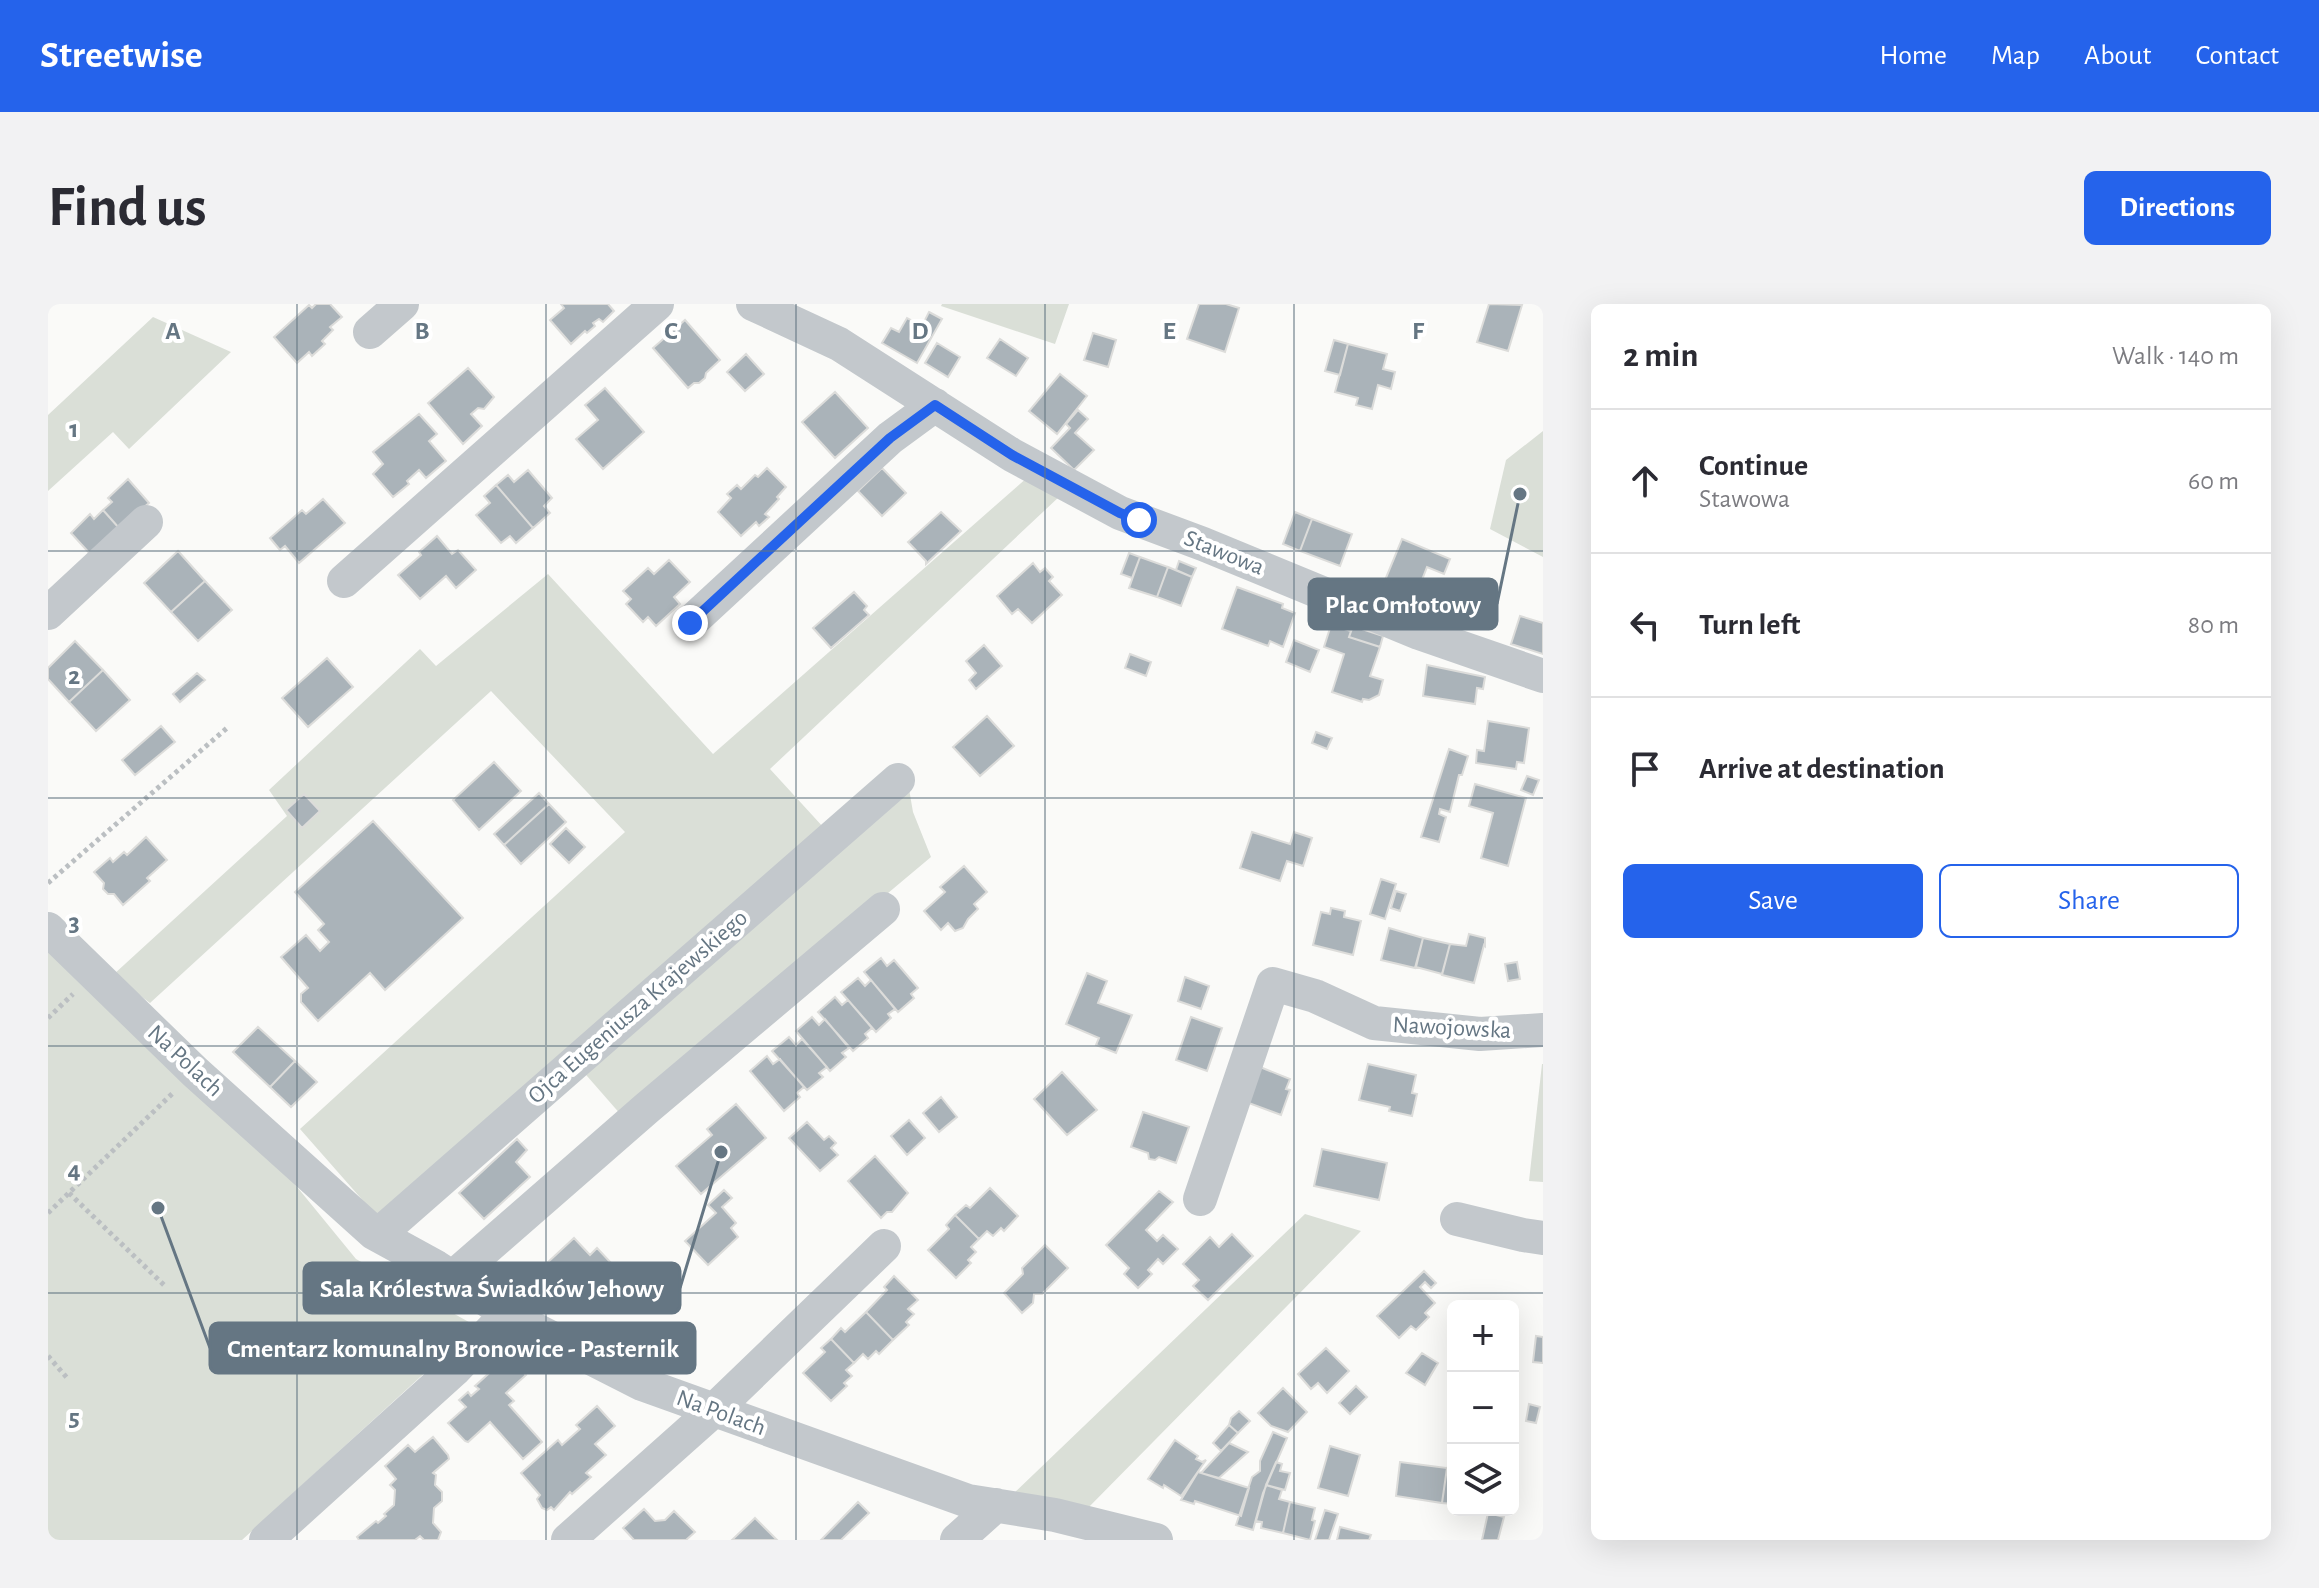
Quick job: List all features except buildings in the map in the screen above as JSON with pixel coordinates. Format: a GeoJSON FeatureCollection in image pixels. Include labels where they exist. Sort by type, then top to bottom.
{"type":"FeatureCollection","features":[{"type":"Feature","properties":{"kind":"street"},"geometry":{"type":"LineString","coordinates":[[370,332],[402,304]]}},
{"type":"Feature","properties":{"kind":"street"},"geometry":{"type":"LineString","coordinates":[[344,581],[657,304]]}},
{"type":"Feature","properties":{"kind":"street","name":"Stawowa"},"geometry":{"type":"LineString","coordinates":[[761,305],[839,344],[1012,455],[1120,513],[1419,633],[1543,676]]}},
{"type":"Feature","properties":{"kind":"street"},"geometry":{"type":"LineString","coordinates":[[690,623],[890,438],[935,405]]}},
{"type":"Feature","properties":{"kind":"street"},"geometry":{"type":"LineString","coordinates":[[48,613],[146,522]]}},
{"type":"Feature","properties":{"kind":"street","name":"Ojca Eugeniusza Krajewskiego"},"geometry":{"type":"LineString","coordinates":[[378,1235],[898,780]]}},
{"type":"Feature","properties":{"kind":"street"},"geometry":{"type":"LineString","coordinates":[[452,1278],[883,909]]}},
{"type":"Feature","properties":{"kind":"street","name":"Na Polach"},"geometry":{"type":"LineString","coordinates":[[48,929],[195,1072],[378,1235],[524,1324],[642,1384],[968,1501],[1055,1515],[1156,1540]]}},
{"type":"Feature","properties":{"kind":"street","name":"Nawojowska"},"geometry":{"type":"LineString","coordinates":[[1200,1199],[1273,984],[1315,996],[1374,1023],[1480,1034],[1543,1030]]}},
{"type":"Feature","properties":{"kind":"street"},"geometry":{"type":"LineString","coordinates":[[1457,1219],[1543,1238]]}},
{"type":"Feature","properties":{"kind":"street"},"geometry":{"type":"LineString","coordinates":[[568,1540],[714,1410],[884,1246]]}},
{"type":"Feature","properties":{"kind":"street"},"geometry":{"type":"LineString","coordinates":[[266,1540],[454,1370],[508,1313]]}},
{"type":"Feature","properties":{"kind":"street"},"geometry":{"type":"LineString","coordinates":[[957,1540],[996,1505]]}},
{"type":"Feature","properties":{"kind":"path"},"geometry":{"type":"LineString","coordinates":[[48,883],[227,728]]}},
{"type":"Feature","properties":{"kind":"path"},"geometry":{"type":"LineString","coordinates":[[48,1213],[195,1072]]}},
{"type":"Feature","properties":{"kind":"path"},"geometry":{"type":"LineString","coordinates":[[69,1193],[165,1286]]}},
{"type":"Feature","properties":{"kind":"path"},"geometry":{"type":"LineString","coordinates":[[48,1197],[56,1205]]}},
{"type":"Feature","properties":{"kind":"path"},"geometry":{"type":"LineString","coordinates":[[48,1356],[69,1380]]}},
{"type":"Feature","properties":{"kind":"shaded area"},"geometry":{"type":"Polygon","coordinates":[[[942,304],[1069,304],[1055,344],[942,304]]]}},
{"type":"Feature","properties":{"kind":"shaded area"},"geometry":{"type":"Polygon","coordinates":[[[153,317],[231,352],[129,449],[113,432],[48,491],[48,415],[153,317]]]}},
{"type":"Feature","properties":{"kind":"shaded area"},"geometry":{"type":"Polygon","coordinates":[[[1543,431],[1543,557],[1490,529],[1506,460],[1543,431]]]}},
{"type":"Feature","properties":{"kind":"shaded area"},"geometry":{"type":"Polygon","coordinates":[[[1029,476],[1061,495],[770,769],[824,828],[908,783],[913,812],[931,857],[622,1116],[580,1068],[395,1237],[300,1129],[625,832],[491,691],[150,1003],[113,975],[287,816],[269,790],[420,649],[436,666],[548,574],[713,754],[1029,476]]]}},
{"type":"Feature","properties":{"kind":"shaded area"},"geometry":{"type":"Polygon","coordinates":[[[48,950],[293,1182],[356,1259],[476,1326],[242,1540],[48,1540],[48,950]]]}},
{"type":"Feature","properties":{"kind":"shaded area"},"geometry":{"type":"Polygon","coordinates":[[[1543,1064],[1543,1182],[1529,1181],[1543,1064]]]}},
{"type":"Feature","properties":{"kind":"shaded area"},"geometry":{"type":"Polygon","coordinates":[[[1305,1214],[1361,1231],[1086,1510],[1011,1496],[1305,1214]]]}},
{"type":"Feature","properties":{"kind":"place","name":"Plac Omłotowy"},"geometry":{"type":"Point","coordinates":[1520,494]}},
{"type":"Feature","properties":{"kind":"place","name":"Sala Królestwa Świadków Jehowy"},"geometry":{"type":"Point","coordinates":[721,1152]}},
{"type":"Feature","properties":{"kind":"place","name":"Cmentarz komunalny Bronowice - Pasternik"},"geometry":{"type":"Point","coordinates":[158,1208]}},
{"type":"Feature","properties":{"kind":"route"},"geometry":{"type":"LineString","coordinates":[[690,623],[890,438],[935,405],[1012,455],[1120,513],[1139,520]]}}]}
